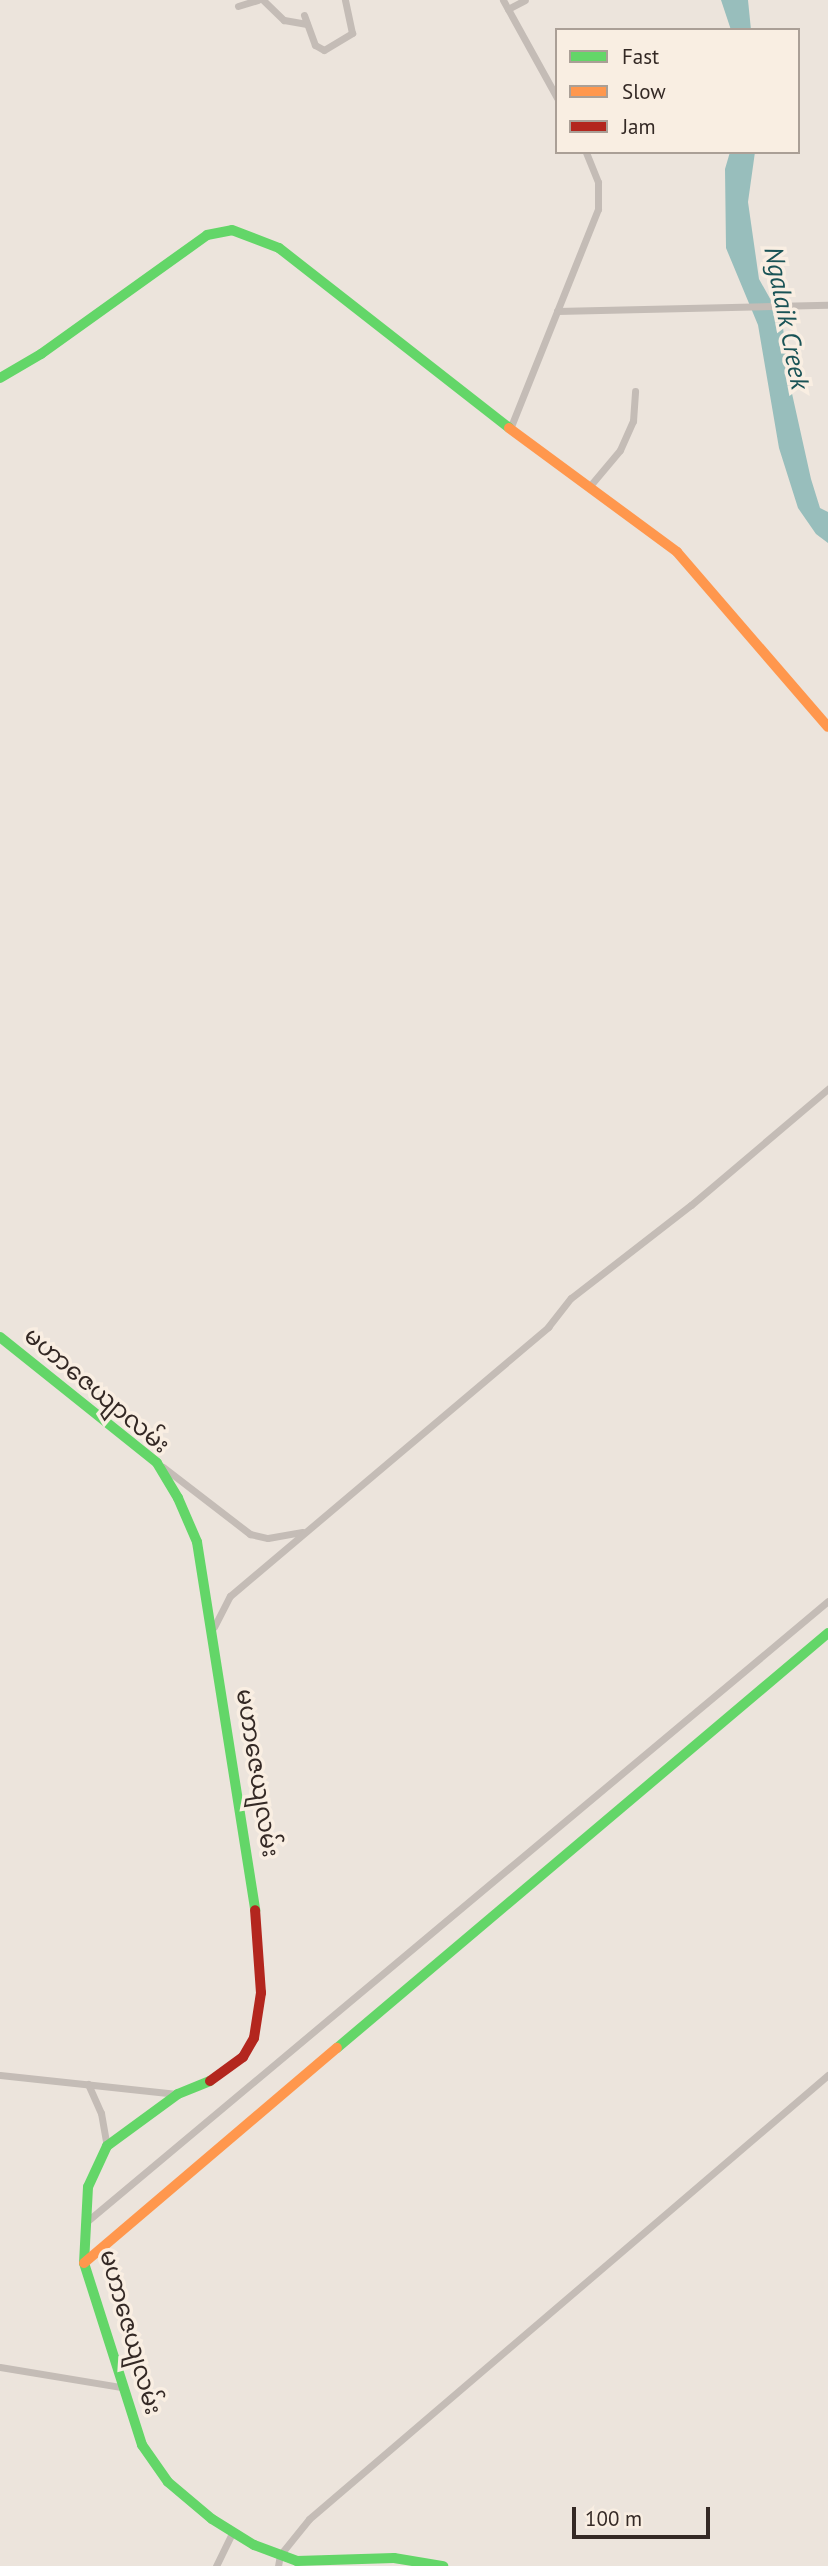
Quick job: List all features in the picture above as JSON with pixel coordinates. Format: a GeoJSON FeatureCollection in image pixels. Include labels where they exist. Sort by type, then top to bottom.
{"type":"FeatureCollection","features":[{"type":"Feature","properties":{"kind":"street"},"geometry":{"type":"LineString","coordinates":[[238,6],[261,0],[284,20],[307,24]]}},
{"type":"Feature","properties":{"kind":"street"},"geometry":{"type":"LineString","coordinates":[[304,15],[319,50],[348,38],[354,27],[345,0]]}},
{"type":"Feature","properties":{"kind":"street"},"geometry":{"type":"LineString","coordinates":[[503,0],[555,94]]}},
{"type":"Feature","properties":{"kind":"street"},"geometry":{"type":"LineString","coordinates":[[508,9],[525,0]]}},
{"type":"Feature","properties":{"kind":"street"},"geometry":{"type":"LineString","coordinates":[[510,429],[599,201],[596,171],[587,154]]}},
{"type":"Feature","properties":{"kind":"street"},"geometry":{"type":"LineString","coordinates":[[0,378],[41,354],[206,235],[232,230],[279,248],[510,429],[677,552],[828,727]]}},
{"type":"Feature","properties":{"kind":"street"},"geometry":{"type":"LineString","coordinates":[[557,311],[828,305]]}},
{"type":"Feature","properties":{"kind":"street"},"geometry":{"type":"LineString","coordinates":[[589,487],[620,450],[633,421],[635,391]]}},
{"type":"Feature","properties":{"kind":"street"},"geometry":{"type":"LineString","coordinates":[[214,1628],[230,1596],[548,1327],[572,1298],[691,1206],[828,1089]]}},
{"type":"Feature","properties":{"kind":"street","name":"မဟာဇေယျာလမ်း"},"geometry":{"type":"LineString","coordinates":[[0,1337],[157,1463],[197,1542],[205,1595]]}},
{"type":"Feature","properties":{"kind":"street"},"geometry":{"type":"LineString","coordinates":[[157,1463],[250,1534],[268,1538],[306,1531]]}},
{"type":"Feature","properties":{"kind":"street","name":"မဟာဇေယျလမ်း"},"geometry":{"type":"LineString","coordinates":[[205,1595],[214,1628],[248,1844],[261,1993],[254,2038],[243,2057],[220,2077],[178,2094],[107,2146],[88,2187],[84,2263],[121,2387],[142,2445],[168,2482],[233,2531],[279,2560],[394,2558],[443,2566]]}},
{"type":"Feature","properties":{"kind":"street"},"geometry":{"type":"LineString","coordinates":[[84,2224],[828,1601]]}},
{"type":"Feature","properties":{"kind":"street"},"geometry":{"type":"LineString","coordinates":[[84,2263],[828,1633]]}},
{"type":"Feature","properties":{"kind":"street"},"geometry":{"type":"LineString","coordinates":[[0,2075],[178,2094]]}},
{"type":"Feature","properties":{"kind":"street"},"geometry":{"type":"LineString","coordinates":[[279,2560],[309,2519],[828,2075]]}},
{"type":"Feature","properties":{"kind":"street"},"geometry":{"type":"LineString","coordinates":[[88,2084],[101,2113],[107,2146]]}},
{"type":"Feature","properties":{"kind":"street"},"geometry":{"type":"LineString","coordinates":[[0,2367],[121,2387]]}},
{"type":"Feature","properties":{"kind":"street"},"geometry":{"type":"LineString","coordinates":[[216,2566],[233,2531]]}},
{"type":"Feature","properties":{"kind":"water"},"geometry":{"type":"Polygon","coordinates":[[[721,0],[748,0],[751,28],[730,28],[721,0]]]}},
{"type":"Feature","properties":{"kind":"water"},"geometry":{"type":"Polygon","coordinates":[[[729,154],[755,154],[748,202],[759,279],[782,320],[791,389],[811,479],[820,508],[828,512],[828,543],[816,534],[798,508],[779,448],[758,325],[726,248],[725,169],[729,154]]]}},
{"type":"Feature","properties":{"kind":"traffic: fast"},"geometry":{"type":"LineString","coordinates":[[0,378],[41,354],[207,235],[232,230],[279,248],[509,428]]}},
{"type":"Feature","properties":{"kind":"traffic: fast"},"geometry":{"type":"LineString","coordinates":[[0,1337],[157,1463],[178,1498],[197,1542],[255,1910]]}},
{"type":"Feature","properties":{"kind":"traffic: fast"},"geometry":{"type":"LineString","coordinates":[[337,2048],[828,1633]]}},
{"type":"Feature","properties":{"kind":"traffic: fast"},"geometry":{"type":"LineString","coordinates":[[210,2081],[178,2094],[107,2146],[88,2187],[84,2263],[142,2445],[168,2482],[212,2519],[254,2545],[297,2561],[394,2558],[443,2566]]}},
{"type":"Feature","properties":{"kind":"traffic: slow"},"geometry":{"type":"LineString","coordinates":[[509,428],[677,552],[828,727]]}},
{"type":"Feature","properties":{"kind":"traffic: slow"},"geometry":{"type":"LineString","coordinates":[[84,2263],[337,2048]]}},
{"type":"Feature","properties":{"kind":"traffic: jam"},"geometry":{"type":"LineString","coordinates":[[210,2081],[243,2057],[254,2038],[261,1993],[255,1910]]}},
{"type":"Feature","properties":{"kind":"water label","name":"Ngalaik Creek"},"geometry":{"type":"Point","coordinates":[787,318]}}]}
